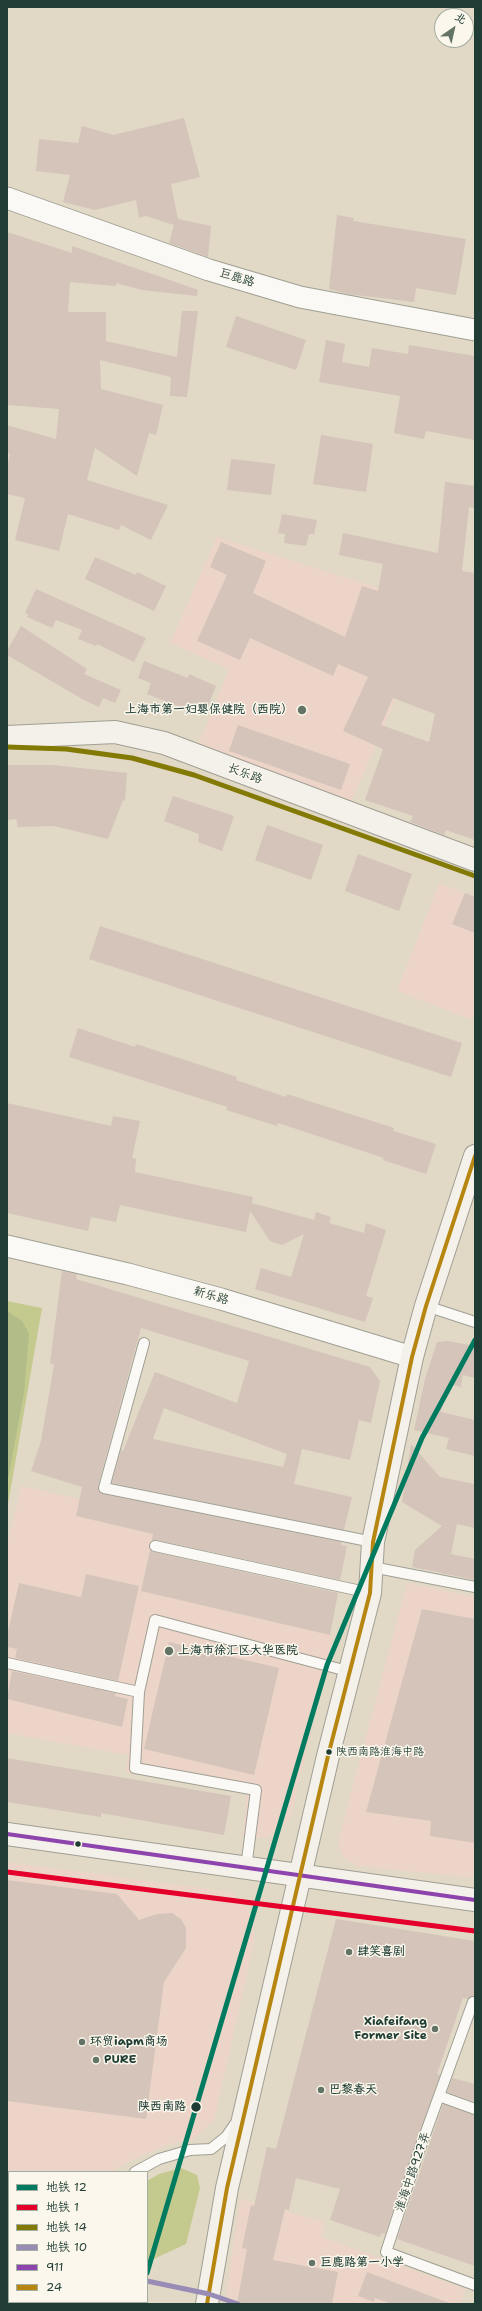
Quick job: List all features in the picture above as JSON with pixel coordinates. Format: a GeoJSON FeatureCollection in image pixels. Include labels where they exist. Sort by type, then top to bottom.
{"type":"FeatureCollection","features":[{"type":"Feature","properties":{"kind":"main road","name":"长乐路"},"geometry":{"type":"LineString","coordinates":[[7,737],[115,732],[164,743],[475,860]]}},
{"type":"Feature","properties":{"kind":"main road"},"geometry":{"type":"LineString","coordinates":[[207,2304],[227,2188],[328,1756],[351,1672],[370,1593],[373,1542],[412,1357],[426,1306],[475,1156]]}},
{"type":"Feature","properties":{"kind":"main road"},"geometry":{"type":"LineString","coordinates":[[7,1834],[475,1900]]}},
{"type":"Feature","properties":{"kind":"street","name":"巨鹿路"},"geometry":{"type":"LineString","coordinates":[[7,198],[209,270],[300,297],[475,330]]}},
{"type":"Feature","properties":{"kind":"street","name":"新乐路"},"geometry":{"type":"LineString","coordinates":[[7,1246],[190,1290],[412,1357]]}},
{"type":"Feature","properties":{"kind":"lane"},"geometry":{"type":"LineString","coordinates":[[426,1306],[475,1322]]}},
{"type":"Feature","properties":{"kind":"lane"},"geometry":{"type":"LineString","coordinates":[[144,1343],[104,1488],[373,1542]]}},
{"type":"Feature","properties":{"kind":"lane"},"geometry":{"type":"LineString","coordinates":[[155,1546],[370,1593]]}},
{"type":"Feature","properties":{"kind":"lane"},"geometry":{"type":"LineString","coordinates":[[372,1567],[475,1587]]}},
{"type":"Feature","properties":{"kind":"lane"},"geometry":{"type":"LineString","coordinates":[[246,1868],[256,1790],[135,1768],[139,1692],[155,1620],[351,1672]]}},
{"type":"Feature","properties":{"kind":"lane"},"geometry":{"type":"LineString","coordinates":[[7,1663],[139,1692]]}},
{"type":"Feature","properties":{"kind":"lane","name":"淮海中路927弄"},"geometry":{"type":"LineString","coordinates":[[473,2002],[439,2096],[386,2252],[475,2285]]}},
{"type":"Feature","properties":{"kind":"lane"},"geometry":{"type":"LineString","coordinates":[[439,2096],[475,2109]]}},
{"type":"Feature","properties":{"kind":"lane"},"geometry":{"type":"LineString","coordinates":[[137,2171],[159,2159],[190,2150],[211,2149],[226,2138],[246,2109]]}},
{"type":"Feature","properties":{"kind":"shaded area","name":"上海市第一妇婴保健院（西院）"},"geometry":{"type":"Polygon","coordinates":[[[217,537],[420,601],[416,652],[349,807],[196,750],[229,669],[170,643],[217,537]]]}},
{"type":"Feature","properties":{"kind":"shaded area"},"geometry":{"type":"Polygon","coordinates":[[[439,883],[475,897],[475,1013],[472,1020],[397,991],[439,883]]]}},
{"type":"Feature","properties":{"kind":"shaded area","name":"上海市徐汇区大华医院"},"geometry":{"type":"Polygon","coordinates":[[[21,1486],[80,1499],[82,1488],[159,1506],[141,1591],[333,1636],[290,1820],[267,1838],[243,1836],[247,1794],[126,1772],[128,1755],[7,1733],[7,1546],[21,1486]]]}},
{"type":"Feature","properties":{"kind":"shaded area"},"geometry":{"type":"Polygon","coordinates":[[[407,1583],[475,1597],[475,1878],[358,1866],[343,1858],[339,1845],[340,1834],[407,1583]]]}},
{"type":"Feature","properties":{"kind":"shaded area"},"geometry":{"type":"Polygon","coordinates":[[[7,1862],[232,1892],[247,1907],[254,1927],[254,1942],[214,2121],[194,2139],[167,2145],[130,2161],[112,2171],[8,2171],[7,2208],[7,1862]]]}},
{"type":"Feature","properties":{"kind":"shaded area","name":"巨鹿路第一小学"},"geometry":{"type":"Polygon","coordinates":[[[240,2199],[325,2222],[322,2237],[465,2289],[461,2304],[225,2304],[240,2199]]]}},
{"type":"Feature","properties":{"kind":"green space"},"geometry":{"type":"Polygon","coordinates":[[[7,1301],[42,1308],[7,1510],[7,1301]]]}},
{"type":"Feature","properties":{"kind":"green space"},"geometry":{"type":"Polygon","coordinates":[[[7,1311],[22,1321],[29,1334],[24,1393],[7,1484],[7,1311]]]}},
{"type":"Feature","properties":{"kind":"green space"},"geometry":{"type":"Polygon","coordinates":[[[181,2168],[197,2175],[200,2188],[186,2244],[148,2262],[148,2180],[159,2174],[181,2168]]]}},
{"type":"Feature","properties":{"kind":"green space"},"geometry":{"type":"Polygon","coordinates":[[[7,2228],[8,2228],[8,2282],[7,2228]]]}},
{"type":"Feature","properties":{"kind":"building"},"geometry":{"type":"Polygon","coordinates":[[[184,118],[200,177],[171,184],[178,219],[211,226],[208,257],[169,243],[174,225],[146,216],[139,218],[136,200],[95,210],[63,202],[70,175],[36,171],[39,139],[78,143],[82,126],[113,135],[184,118]]]}},
{"type":"Feature","properties":{"kind":"building"},"geometry":{"type":"Polygon","coordinates":[[[337,215],[354,218],[353,221],[466,239],[456,295],[416,288],[414,302],[348,294],[329,289],[337,215]]]}},
{"type":"Feature","properties":{"kind":"building"},"geometry":{"type":"Polygon","coordinates":[[[7,232],[72,253],[72,246],[198,290],[197,296],[142,290],[116,283],[116,286],[70,282],[68,312],[106,312],[106,341],[177,357],[182,311],[198,311],[187,397],[170,396],[171,377],[100,360],[101,389],[163,405],[156,435],[149,433],[137,476],[95,448],[87,480],[168,505],[151,540],[121,525],[119,530],[68,514],[59,551],[15,540],[25,498],[7,494],[7,469],[10,453],[7,453],[7,425],[56,439],[59,409],[7,405],[7,232]]]}},
{"type":"Feature","properties":{"kind":"building"},"geometry":{"type":"Polygon","coordinates":[[[236,316],[306,340],[296,370],[226,347],[236,316]]]}},
{"type":"Feature","properties":{"kind":"building"},"geometry":{"type":"Polygon","coordinates":[[[326,340],[345,344],[342,362],[369,367],[372,348],[408,354],[409,345],[475,356],[475,440],[426,431],[424,439],[394,433],[400,396],[319,382],[326,340]]]}},
{"type":"Feature","properties":{"kind":"building"},"geometry":{"type":"Polygon","coordinates":[[[321,435],[373,444],[366,492],[313,484],[321,435]]]}},
{"type":"Feature","properties":{"kind":"building"},"geometry":{"type":"Polygon","coordinates":[[[231,459],[275,464],[271,495],[227,490],[231,459]]]}},
{"type":"Feature","properties":{"kind":"building"},"geometry":{"type":"Polygon","coordinates":[[[445,482],[475,486],[475,508],[469,507],[462,571],[475,573],[475,840],[446,830],[444,835],[410,822],[413,816],[365,800],[383,749],[343,731],[368,677],[338,664],[333,676],[250,638],[240,660],[197,641],[227,575],[210,567],[221,542],[266,561],[253,593],[345,637],[362,586],[378,591],[383,564],[339,555],[343,533],[438,553],[445,482]],[[393,698],[381,725],[429,742],[435,714],[393,698]]]}},
{"type":"Feature","properties":{"kind":"building"},"geometry":{"type":"Polygon","coordinates":[[[282,514],[317,520],[314,534],[309,534],[306,546],[284,543],[285,534],[278,533],[282,514]]]}},
{"type":"Feature","properties":{"kind":"building"},"geometry":{"type":"Polygon","coordinates":[[[95,557],[136,575],[137,572],[166,586],[154,611],[85,579],[95,557]]]}},
{"type":"Feature","properties":{"kind":"building"},"geometry":{"type":"Polygon","coordinates":[[[36,589],[146,638],[134,662],[97,644],[96,646],[78,639],[82,630],[56,620],[52,628],[27,617],[28,614],[25,613],[36,589]]]}},
{"type":"Feature","properties":{"kind":"building"},"geometry":{"type":"Polygon","coordinates":[[[21,626],[87,669],[84,674],[121,690],[115,703],[103,698],[99,707],[84,700],[7,655],[7,651],[21,626]]]}},
{"type":"Feature","properties":{"kind":"building"},"geometry":{"type":"Polygon","coordinates":[[[144,661],[188,678],[189,674],[216,686],[207,709],[194,703],[191,711],[147,694],[151,683],[138,678],[144,661]]]}},
{"type":"Feature","properties":{"kind":"building"},"geometry":{"type":"Polygon","coordinates":[[[238,725],[350,764],[341,790],[229,751],[238,725]]]}},
{"type":"Feature","properties":{"kind":"building"},"geometry":{"type":"Polygon","coordinates":[[[7,765],[53,765],[127,773],[125,801],[123,800],[108,839],[54,826],[18,827],[16,819],[7,820],[7,765]]]}},
{"type":"Feature","properties":{"kind":"building"},"geometry":{"type":"Polygon","coordinates":[[[173,796],[234,816],[222,851],[198,842],[199,834],[164,821],[173,796]]]}},
{"type":"Feature","properties":{"kind":"building"},"geometry":{"type":"Polygon","coordinates":[[[267,825],[323,845],[311,880],[255,860],[267,825]]]}},
{"type":"Feature","properties":{"kind":"building"},"geometry":{"type":"Polygon","coordinates":[[[358,854],[412,874],[399,911],[345,891],[358,854]]]}},
{"type":"Feature","properties":{"kind":"building"},"geometry":{"type":"Polygon","coordinates":[[[465,893],[475,897],[475,933],[452,924],[465,893]]]}},
{"type":"Feature","properties":{"kind":"building"},"geometry":{"type":"Polygon","coordinates":[[[100,926],[462,1043],[451,1077],[89,959],[100,926]]]}},
{"type":"Feature","properties":{"kind":"building"},"geometry":{"type":"Polygon","coordinates":[[[78,1028],[135,1047],[136,1044],[237,1077],[236,1080],[286,1097],[287,1094],[394,1128],[393,1131],[436,1144],[426,1174],[383,1160],[384,1158],[278,1123],[277,1126],[226,1110],[227,1107],[69,1057],[78,1028]]]}},
{"type":"Feature","properties":{"kind":"building"},"geometry":{"type":"Polygon","coordinates":[[[7,1103],[111,1126],[113,1116],[140,1121],[132,1158],[136,1159],[135,1172],[253,1197],[252,1203],[314,1220],[316,1212],[331,1217],[329,1223],[364,1233],[366,1223],[386,1230],[366,1296],[373,1298],[365,1322],[255,1289],[261,1268],[291,1277],[304,1234],[282,1245],[270,1241],[250,1211],[246,1232],[120,1205],[116,1222],[91,1217],[88,1231],[7,1213],[7,1103]]]}},
{"type":"Feature","properties":{"kind":"building"},"geometry":{"type":"Polygon","coordinates":[[[62,1271],[77,1274],[76,1279],[370,1367],[380,1381],[371,1423],[359,1420],[350,1460],[302,1449],[294,1484],[352,1497],[344,1530],[112,1483],[121,1450],[123,1451],[155,1372],[237,1403],[249,1361],[141,1328],[98,1486],[98,1490],[103,1494],[341,1542],[341,1545],[347,1546],[340,1580],[152,1540],[153,1534],[76,1516],[82,1487],[31,1471],[41,1441],[54,1365],[50,1363],[62,1271]],[[164,1408],[153,1439],[283,1467],[287,1454],[164,1408]]]}},
{"type":"Feature","properties":{"kind":"building"},"geometry":{"type":"Polygon","coordinates":[[[448,1341],[475,1346],[475,1378],[463,1375],[461,1387],[448,1384],[441,1412],[475,1420],[475,1456],[446,1449],[449,1438],[414,1430],[425,1379],[437,1342],[448,1341]]]}},
{"type":"Feature","properties":{"kind":"building"},"geometry":{"type":"Polygon","coordinates":[[[411,1444],[440,1477],[475,1484],[475,1528],[457,1524],[451,1554],[475,1559],[475,1580],[412,1567],[415,1550],[442,1526],[402,1502],[411,1444]]]}},
{"type":"Feature","properties":{"kind":"building"},"geometry":{"type":"Polygon","coordinates":[[[150,1550],[338,1593],[330,1635],[141,1591],[150,1550]]]}},
{"type":"Feature","properties":{"kind":"building"},"geometry":{"type":"Polygon","coordinates":[[[86,1574],[139,1586],[118,1681],[15,1658],[17,1649],[7,1647],[7,1636],[19,1583],[81,1597],[86,1574]]]}},
{"type":"Feature","properties":{"kind":"building"},"geometry":{"type":"Polygon","coordinates":[[[422,1609],[475,1619],[475,1843],[430,1836],[431,1821],[366,1812],[422,1609]]]}},
{"type":"Feature","properties":{"kind":"building"},"geometry":{"type":"Polygon","coordinates":[[[169,1642],[279,1668],[254,1775],[144,1749],[169,1642]]]}},
{"type":"Feature","properties":{"kind":"building"},"geometry":{"type":"Polygon","coordinates":[[[12,1671],[116,1693],[115,1696],[128,1699],[122,1727],[7,1699],[12,1671]]]}},
{"type":"Feature","properties":{"kind":"building"},"geometry":{"type":"Polygon","coordinates":[[[7,1758],[231,1796],[224,1835],[101,1813],[101,1817],[7,1802],[7,1758]]]}},
{"type":"Feature","properties":{"kind":"building","name":"环贸iapm商场"},"geometry":{"type":"Polygon","coordinates":[[[7,1880],[117,1894],[139,1920],[157,1914],[172,1913],[181,1919],[186,1928],[186,1948],[164,1982],[146,2119],[7,2101],[7,1880]]]}},
{"type":"Feature","properties":{"kind":"building"},"geometry":{"type":"Polygon","coordinates":[[[336,1919],[475,1941],[475,1996],[467,1999],[463,1998],[437,2074],[440,2075],[385,2234],[381,2233],[380,2237],[330,2220],[340,2189],[296,2178],[289,2210],[285,2209],[273,2260],[338,2272],[332,2304],[237,2304],[247,2249],[242,2248],[251,2205],[254,2206],[267,2147],[276,2149],[336,1919]]]}},
{"type":"Feature","properties":{"kind":"building"},"geometry":{"type":"Polygon","coordinates":[[[452,2078],[475,2084],[475,2102],[447,2092],[452,2078]]]}},
{"type":"Feature","properties":{"kind":"building"},"geometry":{"type":"Polygon","coordinates":[[[443,2104],[475,2115],[475,2266],[397,2239],[443,2104]]]}},
{"type":"Feature","properties":{"kind":"building"},"geometry":{"type":"Polygon","coordinates":[[[367,2272],[449,2304],[392,2304],[375,2298],[374,2302],[358,2296],[367,2272]]]}},
{"type":"Feature","properties":{"kind":"metro line","name":"14"},"geometry":{"type":"LineString","coordinates":[[7,747],[66,749],[132,758],[194,775],[475,876]]}},
{"type":"Feature","properties":{"kind":"metro line","name":"12"},"geometry":{"type":"LineString","coordinates":[[148,2270],[327,1665],[422,1438],[475,1340]]}},
{"type":"Feature","properties":{"kind":"metro line","name":"1"},"geometry":{"type":"LineString","coordinates":[[7,1872],[475,1931]]}},
{"type":"Feature","properties":{"kind":"metro line","name":"10"},"geometry":{"type":"LineString","coordinates":[[148,2281],[209,2294],[238,2304]]}},
{"type":"Feature","properties":{"kind":"transit line","name":"24"},"geometry":{"type":"LineString","coordinates":[[207,2304],[227,2188],[328,1756],[370,1593],[373,1542],[412,1357],[426,1306],[475,1156]]}},
{"type":"Feature","properties":{"kind":"transit line","name":"911"},"geometry":{"type":"LineString","coordinates":[[7,1834],[475,1900]]}},
{"type":"Feature","properties":{"kind":"place","name":"上海市第一妇婴保健院（西院）"},"geometry":{"type":"Point","coordinates":[302,710]}},
{"type":"Feature","properties":{"kind":"place","name":"上海市徐汇区大华医院"},"geometry":{"type":"Point","coordinates":[169,1651]}},
{"type":"Feature","properties":{"kind":"place","name":"陕西南路淮海中路"},"geometry":{"type":"Point","coordinates":[329,1752]}},
{"type":"Feature","properties":{"kind":"place","name":"肆笑喜剧"},"geometry":{"type":"Point","coordinates":[349,1952]}},
{"type":"Feature","properties":{"kind":"place","name":"Xiafeifang Former Site"},"geometry":{"type":"Point","coordinates":[435,2029]}},
{"type":"Feature","properties":{"kind":"place","name":"环贸iapm商场"},"geometry":{"type":"Point","coordinates":[82,2042]}},
{"type":"Feature","properties":{"kind":"place","name":"PURE"},"geometry":{"type":"Point","coordinates":[96,2060]}},
{"type":"Feature","properties":{"kind":"place","name":"巴黎春天"},"geometry":{"type":"Point","coordinates":[321,2090]}},
{"type":"Feature","properties":{"kind":"place","name":"陕西南路"},"geometry":{"type":"Point","coordinates":[196,2107]}},
{"type":"Feature","properties":{"kind":"place","name":"巨鹿路第一小学"},"geometry":{"type":"Point","coordinates":[312,2263]}}]}
